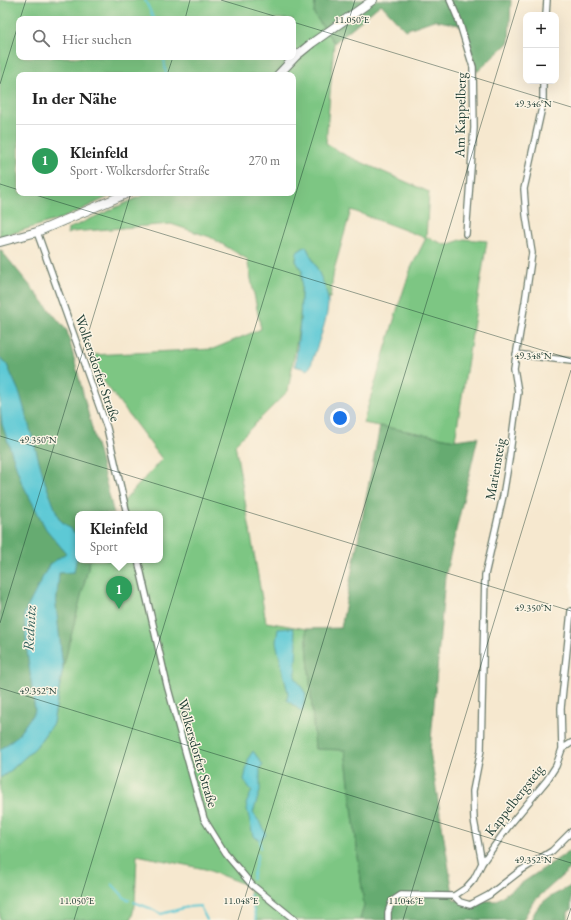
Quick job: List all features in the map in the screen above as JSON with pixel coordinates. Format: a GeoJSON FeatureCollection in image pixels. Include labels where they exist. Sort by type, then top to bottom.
{"type":"FeatureCollection","features":[{"type":"Feature","properties":{"kind":"main road"},"geometry":{"type":"LineString","coordinates":[[296,56],[373,0]]}},
{"type":"Feature","properties":{"kind":"main road"},"geometry":{"type":"LineString","coordinates":[[281,72],[292,60]]}},
{"type":"Feature","properties":{"kind":"main road"},"geometry":{"type":"LineString","coordinates":[[0,242],[36,232],[121,196]]}},
{"type":"Feature","properties":{"kind":"street","name":"Am Kappelberg"},"geometry":{"type":"LineString","coordinates":[[450,0],[460,21],[473,67],[474,128],[466,234]]}},
{"type":"Feature","properties":{"kind":"street"},"geometry":{"type":"LineString","coordinates":[[546,12],[547,0]]}},
{"type":"Feature","properties":{"kind":"street","name":"Mariensteig"},"geometry":{"type":"LineString","coordinates":[[482,863],[474,820],[473,791],[481,750],[485,575],[510,460],[518,392],[514,368],[532,252],[526,215],[524,189],[543,103],[543,84]]}},
{"type":"Feature","properties":{"kind":"street","name":"Wolkersdorfer Straße"},"geometry":{"type":"LineString","coordinates":[[36,232],[107,428],[126,511]]}},
{"type":"Feature","properties":{"kind":"street"},"geometry":{"type":"LineString","coordinates":[[516,354],[571,361]]}},
{"type":"Feature","properties":{"kind":"street","name":"Wolkersdorfer Straße"},"geometry":{"type":"LineString","coordinates":[[139,563],[167,685],[204,819],[226,853],[252,885],[295,920]]}},
{"type":"Feature","properties":{"kind":"street","name":"Kappelbergsteig"},"geometry":{"type":"LineString","coordinates":[[454,896],[466,888],[474,879],[482,863],[508,827],[547,780],[556,766],[562,749],[561,708],[571,611]]}},
{"type":"Feature","properties":{"kind":"street"},"geometry":{"type":"LineString","coordinates":[[562,749],[571,743]]}},
{"type":"Feature","properties":{"kind":"street"},"geometry":{"type":"LineString","coordinates":[[388,920],[388,912],[392,901],[401,895],[454,896],[460,902],[470,905],[489,896],[520,871],[552,851],[571,832]]}},
{"type":"Feature","properties":{"kind":"green space"},"geometry":{"type":"Polygon","coordinates":[[[0,0],[315,0],[314,14],[334,43],[326,143],[345,155],[429,192],[426,237],[446,245],[464,239],[487,241],[455,440],[363,423],[411,268],[426,238],[351,210],[334,270],[330,298],[328,298],[306,246],[297,252],[296,261],[302,271],[300,322],[288,391],[235,444],[266,622],[306,629],[315,749],[345,750],[364,905],[360,920],[256,920],[249,886],[205,869],[137,855],[135,904],[131,920],[0,920],[0,778],[9,772],[36,747],[53,723],[63,668],[89,563],[163,563],[163,511],[124,511],[123,502],[162,459],[90,363],[92,355],[213,349],[261,329],[247,259],[210,237],[171,224],[72,232],[67,234],[68,229],[141,196],[296,196],[296,72],[16,72],[16,196],[111,196],[63,218],[0,237],[0,0]]]}},
{"type":"Feature","properties":{"kind":"green space"},"geometry":{"type":"Polygon","coordinates":[[[315,0],[511,0],[509,42],[477,72],[464,26],[434,20],[405,30],[381,4],[334,43],[314,14],[315,0]]]}},
{"type":"Feature","properties":{"kind":"green space"},"geometry":{"type":"Polygon","coordinates":[[[0,249],[67,331],[113,511],[75,511],[75,533],[59,519],[45,482],[20,394],[7,365],[0,357],[0,249]]]}},
{"type":"Feature","properties":{"kind":"green space"},"geometry":{"type":"Polygon","coordinates":[[[0,408],[2,424],[21,481],[46,529],[66,553],[49,565],[24,614],[35,711],[18,735],[0,750],[0,408]]]}},
{"type":"Feature","properties":{"kind":"green space"},"geometry":{"type":"Polygon","coordinates":[[[380,426],[455,440],[478,437],[445,577],[430,751],[454,900],[495,901],[571,850],[571,868],[533,902],[523,920],[360,920],[364,905],[345,750],[315,749],[306,629],[341,628],[380,426]]]}},
{"type":"Feature","properties":{"kind":"green space"},"geometry":{"type":"Polygon","coordinates":[[[76,563],[89,563],[63,668],[56,606],[59,573],[74,572],[76,563]]]}},
{"type":"Feature","properties":{"kind":"green space"},"geometry":{"type":"Polygon","coordinates":[[[571,886],[571,910],[568,912],[568,920],[531,920],[534,913],[542,903],[571,886]]]}},
{"type":"Feature","properties":{"kind":"water"},"geometry":{"type":"Polygon","coordinates":[[[306,246],[322,280],[328,300],[328,308],[324,324],[308,370],[295,366],[300,322],[302,271],[296,261],[297,252],[306,246]]]}},
{"type":"Feature","properties":{"kind":"water","name":"Rednitz"},"geometry":{"type":"Polygon","coordinates":[[[0,357],[7,365],[20,394],[45,482],[59,519],[75,533],[76,563],[74,572],[59,573],[56,606],[63,668],[53,723],[36,747],[9,772],[0,778],[0,750],[18,735],[35,711],[24,614],[49,565],[66,553],[46,529],[21,481],[2,424],[0,408],[0,357]]]}},
{"type":"Feature","properties":{"kind":"water"},"geometry":{"type":"Polygon","coordinates":[[[293,628],[297,643],[295,677],[306,694],[302,712],[287,700],[288,693],[276,642],[278,629],[293,628]]]}},
{"type":"Feature","properties":{"kind":"water"},"geometry":{"type":"Polygon","coordinates":[[[253,751],[263,765],[260,769],[260,791],[253,813],[262,825],[266,835],[260,840],[253,836],[246,804],[252,791],[244,780],[249,757],[253,751]]]}},
{"type":"Feature","properties":{"kind":"waterway"},"geometry":{"type":"LineString","coordinates":[[145,0],[153,16]]}},
{"type":"Feature","properties":{"kind":"waterway"},"geometry":{"type":"LineString","coordinates":[[164,60],[166,72]]}},
{"type":"Feature","properties":{"kind":"waterway"},"geometry":{"type":"LineString","coordinates":[[260,840],[260,848]]}},
{"type":"Feature","properties":{"kind":"waterway"},"geometry":{"type":"LineString","coordinates":[[252,879],[258,854]]}},
{"type":"Feature","properties":{"kind":"waterway"},"geometry":{"type":"LineString","coordinates":[[112,884],[125,898],[129,900]]}},
{"type":"Feature","properties":{"kind":"waterway"},"geometry":{"type":"LineString","coordinates":[[250,895],[256,920]]}},
{"type":"Feature","properties":{"kind":"waterway"},"geometry":{"type":"LineString","coordinates":[[134,902],[161,914],[188,907],[200,906],[207,920]]}},
{"type":"Feature","properties":{"kind":"place","name":"Kleinfeld"},"geometry":{"type":"Point","coordinates":[119,609]}}]}
